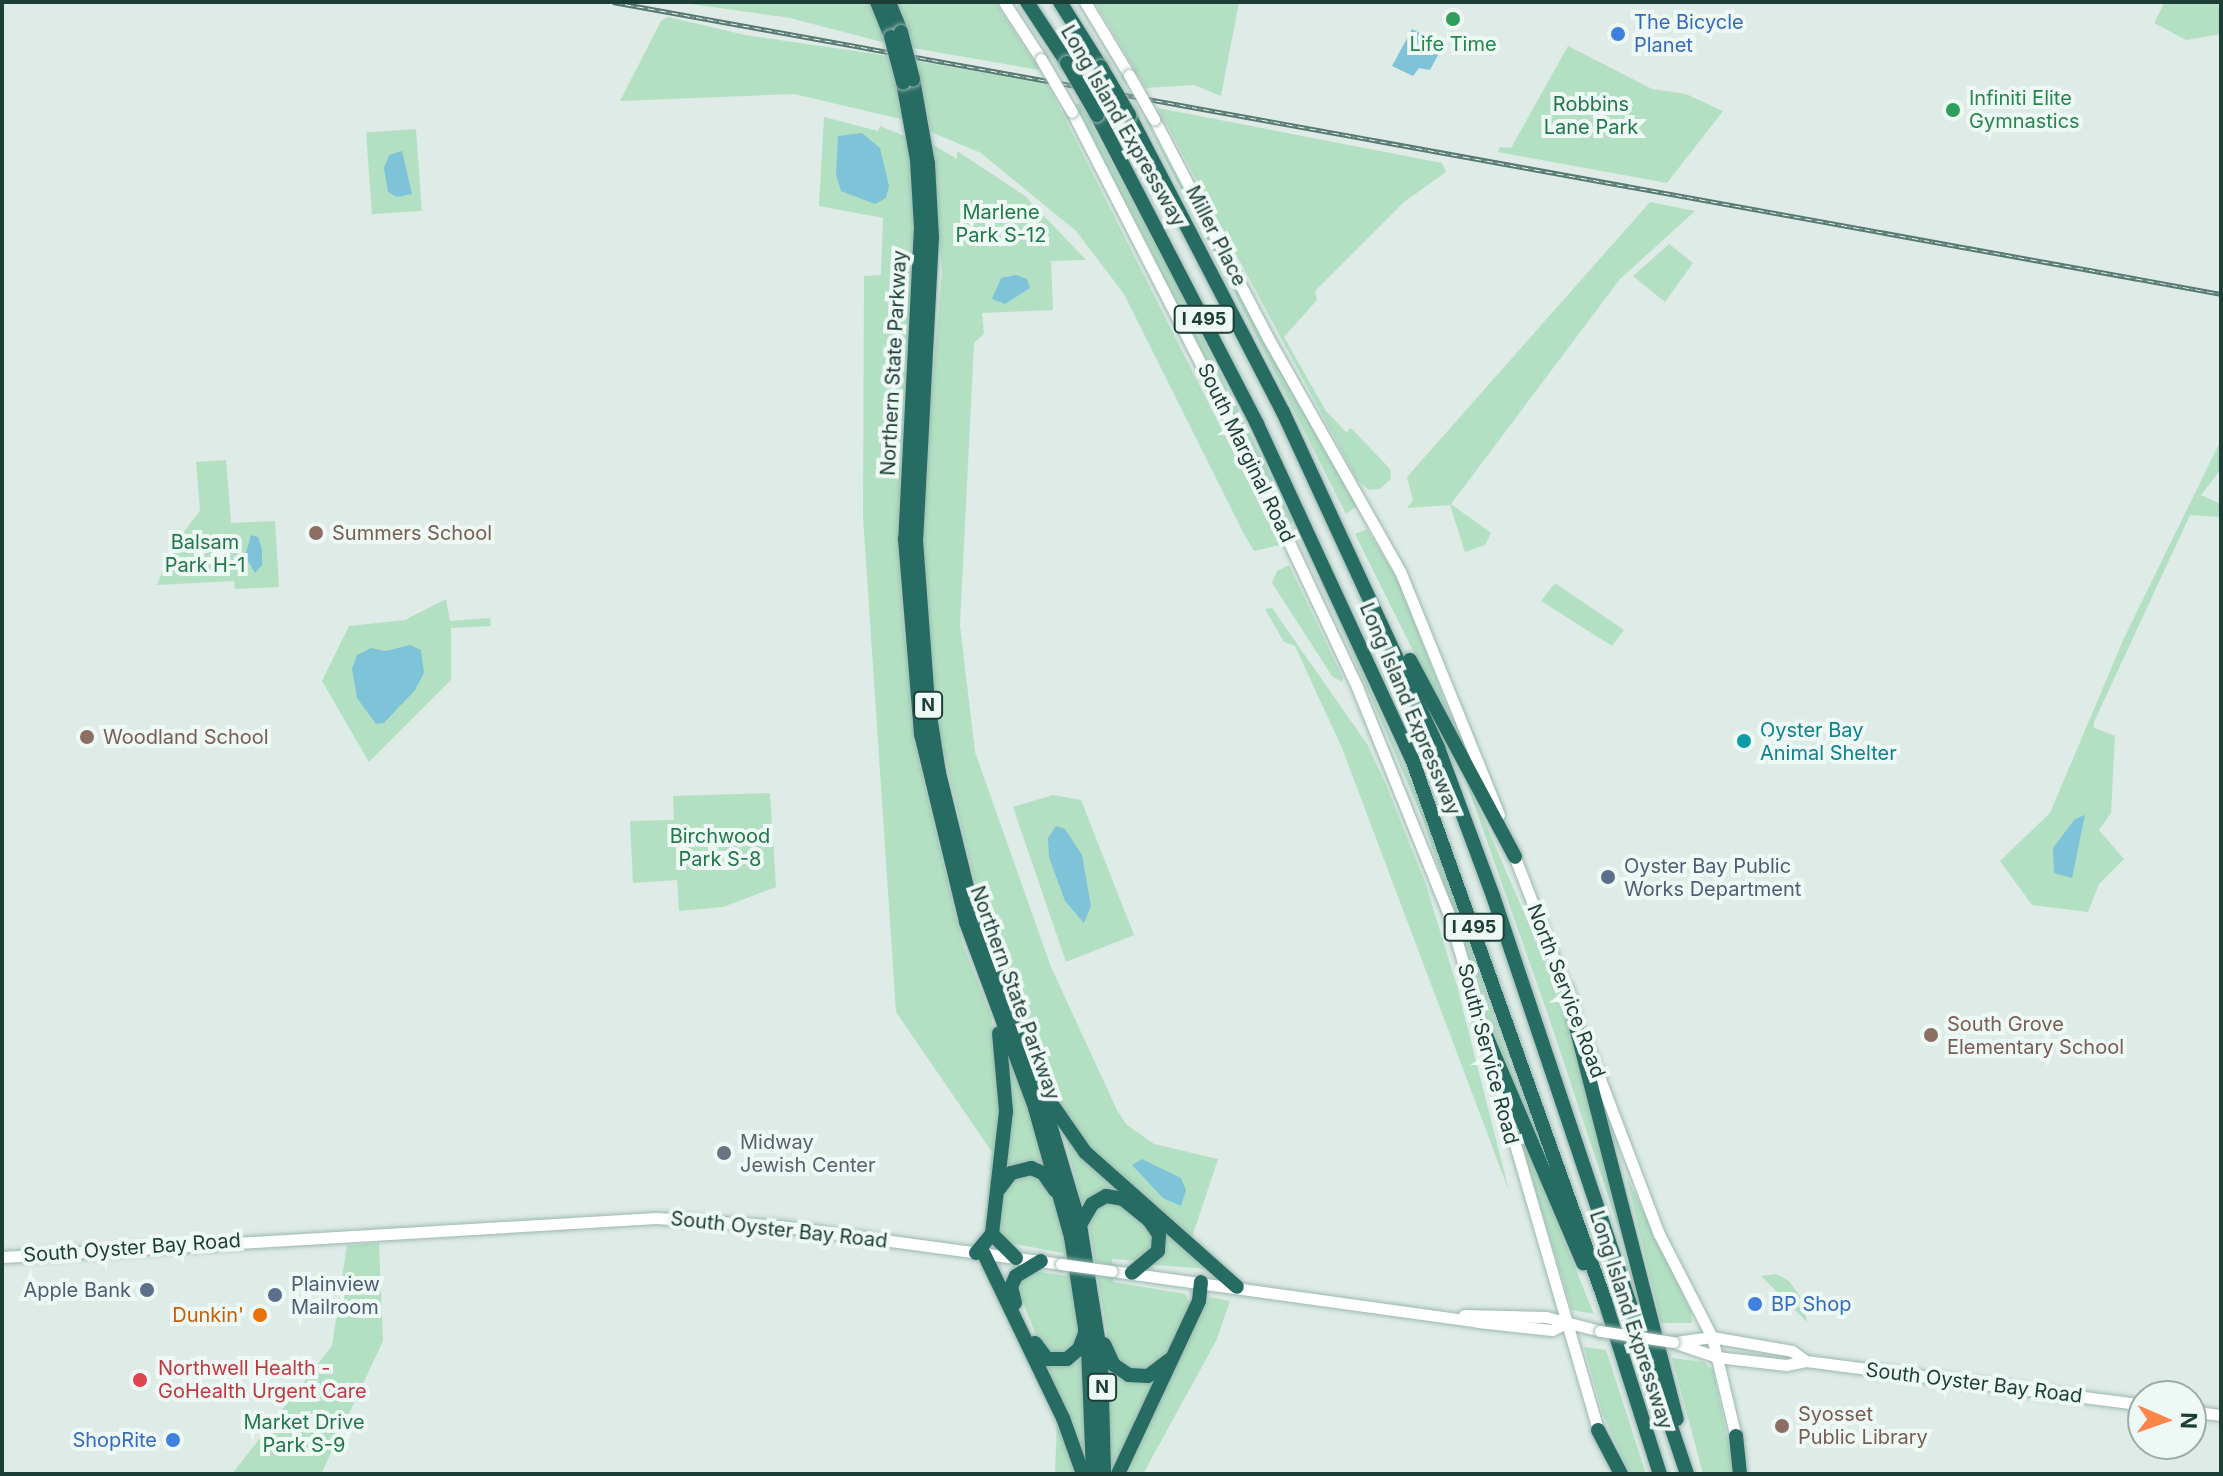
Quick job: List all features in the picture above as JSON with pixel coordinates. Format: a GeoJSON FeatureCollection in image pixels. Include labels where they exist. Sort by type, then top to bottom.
{"type":"FeatureCollection","features":[{"type":"Feature","properties":{"kind":"highway","name":"Northern State Parkway"},"geometry":{"type":"LineString","coordinates":[[877,2],[896,34]]}},
{"type":"Feature","properties":{"kind":"highway","name":"Northern State Parkway"},"geometry":{"type":"LineString","coordinates":[[889,2],[914,111],[932,264],[916,540],[924,677],[958,856],[1037,1081],[1080,1225],[1094,1301],[1104,1474]]}},
{"type":"Feature","properties":{"kind":"highway","name":"Long Island Expressway"},"geometry":{"type":"LineString","coordinates":[[1027,2],[1097,115],[1306,525],[1439,826],[1605,1301],[1660,1474]]}},
{"type":"Feature","properties":{"kind":"highway","name":"Long Island Expressway"},"geometry":{"type":"LineString","coordinates":[[1060,2],[1129,115],[1331,513],[1466,818],[1687,1474]]}},
{"type":"Feature","properties":{"kind":"highway","name":"Northern State Parkway"},"geometry":{"type":"LineString","coordinates":[[922,162],[921,243],[905,539],[911,644],[921,734],[940,828],[996,1009],[1035,1108],[1063,1206],[1086,1331],[1093,1474]]}},
{"type":"Feature","properties":{"kind":"highway"},"geometry":{"type":"LineString","coordinates":[[1364,584],[1389,617],[1515,857]]}},
{"type":"Feature","properties":{"kind":"highway"},"geometry":{"type":"LineString","coordinates":[[1566,988],[1676,1408],[1680,1451]]}},
{"type":"Feature","properties":{"kind":"highway"},"geometry":{"type":"LineString","coordinates":[[996,1009],[1006,1094],[992,1234],[980,1253],[1072,1440],[1083,1474]]}},
{"type":"Feature","properties":{"kind":"highway"},"geometry":{"type":"LineString","coordinates":[[1482,1026],[1588,1277],[1605,1301]]}},
{"type":"Feature","properties":{"kind":"highway"},"geometry":{"type":"LineString","coordinates":[[1037,1081],[1085,1152],[1237,1287]]}},
{"type":"Feature","properties":{"kind":"highway"},"geometry":{"type":"LineString","coordinates":[[997,1193],[1007,1176],[1031,1168],[1049,1180],[1063,1206]]}},
{"type":"Feature","properties":{"kind":"highway"},"geometry":{"type":"LineString","coordinates":[[1080,1225],[1092,1204],[1112,1196],[1149,1220],[1159,1235],[1158,1251],[1132,1273]]}},
{"type":"Feature","properties":{"kind":"highway"},"geometry":{"type":"LineString","coordinates":[[992,1234],[1016,1258]]}},
{"type":"Feature","properties":{"kind":"highway"},"geometry":{"type":"LineString","coordinates":[[1041,1261],[1020,1272],[1011,1287],[1036,1347],[1047,1359],[1067,1359],[1079,1349],[1086,1331]]}},
{"type":"Feature","properties":{"kind":"highway"},"geometry":{"type":"LineString","coordinates":[[1118,1474],[1199,1301],[1201,1282]]}},
{"type":"Feature","properties":{"kind":"highway"},"geometry":{"type":"LineString","coordinates":[[1094,1301],[1108,1358],[1123,1372],[1148,1376],[1173,1353]]}},
{"type":"Feature","properties":{"kind":"highway"},"geometry":{"type":"LineString","coordinates":[[1598,1430],[1621,1474]]}},
{"type":"Feature","properties":{"kind":"highway"},"geometry":{"type":"LineString","coordinates":[[1736,1436],[1742,1474]]}},
{"type":"Feature","properties":{"kind":"main road","name":"South Marginal Road"},"geometry":{"type":"LineString","coordinates":[[1004,2],[1072,112],[1285,532],[1380,744]]}},
{"type":"Feature","properties":{"kind":"main road","name":"Miller Place"},"geometry":{"type":"LineString","coordinates":[[1085,2],[1154,119],[1268,338],[1371,512]]}},
{"type":"Feature","properties":{"kind":"main road","name":"North Service Road"},"geometry":{"type":"LineString","coordinates":[[1371,512],[1440,662],[1659,1234],[1712,1337],[1736,1436]]}},
{"type":"Feature","properties":{"kind":"main road","name":"South Service Road"},"geometry":{"type":"LineString","coordinates":[[1380,744],[1449,915],[1564,1324],[1613,1474]]}},
{"type":"Feature","properties":{"kind":"main road","name":"South Oyster Bay Road"},"geometry":{"type":"LineString","coordinates":[[2,1257],[656,1218],[780,1226],[1456,1316],[1534,1316],[1600,1331],[1673,1342],[1717,1357],[1786,1365],[1806,1361],[2127,1403]]}},
{"type":"Feature","properties":{"kind":"main road","name":"South Oyster Bay Road"},"geometry":{"type":"LineString","coordinates":[[1673,1342],[1712,1337],[1792,1351],[1806,1361]]}},
{"type":"Feature","properties":{"kind":"green space"},"geometry":{"type":"Polygon","coordinates":[[[677,2],[874,2],[886,43],[790,18],[677,2]]]}},
{"type":"Feature","properties":{"kind":"green space"},"geometry":{"type":"Polygon","coordinates":[[[896,2],[995,2],[1039,70],[913,48],[896,2]]]}},
{"type":"Feature","properties":{"kind":"green space"},"geometry":{"type":"Polygon","coordinates":[[[1095,2],[1239,2],[1221,96],[1194,85],[1146,88],[1095,2]]]}},
{"type":"Feature","properties":{"kind":"green space"},"geometry":{"type":"Polygon","coordinates":[[[2165,2],[2221,2],[2221,34],[2186,40],[2154,23],[2165,2]]]}},
{"type":"Feature","properties":{"kind":"green space"},"geometry":{"type":"Polygon","coordinates":[[[668,17],[745,35],[890,56],[905,120],[794,94],[620,101],[661,21],[668,17]]]}},
{"type":"Feature","properties":{"kind":"green space","name":"Robbins Lane Park"},"geometry":{"type":"Polygon","coordinates":[[[1568,46],[1652,89],[1686,94],[1723,111],[1667,183],[1498,152],[1500,147],[1511,148],[1568,46]]]}},
{"type":"Feature","properties":{"kind":"green space"},"geometry":{"type":"Polygon","coordinates":[[[916,61],[1047,83],[1280,545],[1254,551],[1124,294],[1076,231],[981,153],[931,132],[916,61]]]}},
{"type":"Feature","properties":{"kind":"green space"},"geometry":{"type":"Polygon","coordinates":[[[1080,103],[1179,290],[1293,521],[1290,523],[1076,105],[1080,103]]]}},
{"type":"Feature","properties":{"kind":"green space"},"geometry":{"type":"Polygon","coordinates":[[[1158,108],[1442,163],[1446,172],[1404,202],[1315,291],[1317,300],[1284,337],[1326,411],[1346,432],[1351,428],[1390,469],[1391,479],[1380,489],[1369,490],[1357,480],[1158,108]]]}},
{"type":"Feature","properties":{"kind":"green space"},"geometry":{"type":"Polygon","coordinates":[[[1140,110],[1358,505],[1346,514],[1227,278],[1140,110]]]}},
{"type":"Feature","properties":{"kind":"green space"},"geometry":{"type":"Polygon","coordinates":[[[824,117],[878,131],[880,126],[907,137],[913,176],[918,235],[898,532],[903,622],[919,761],[963,945],[991,1016],[1003,1077],[988,1238],[983,1240],[992,1152],[896,1012],[863,516],[864,276],[881,275],[883,218],[819,206],[824,117]]]}},
{"type":"Feature","properties":{"kind":"green space"},"geometry":{"type":"Polygon","coordinates":[[[416,129],[422,211],[372,214],[366,132],[416,129]]]}},
{"type":"Feature","properties":{"kind":"green space","name":"Marlene Park S-12"},"geometry":{"type":"Polygon","coordinates":[[[933,145],[957,159],[957,151],[1025,196],[1086,260],[1051,261],[1053,310],[982,313],[984,334],[974,343],[960,625],[975,752],[1051,967],[1117,1110],[1126,1124],[1154,1144],[1218,1159],[1192,1237],[1227,1269],[1091,1153],[1064,1120],[974,878],[936,719],[923,578],[924,480],[942,272],[933,145]]]}},
{"type":"Feature","properties":{"kind":"green space"},"geometry":{"type":"Polygon","coordinates":[[[1650,202],[1695,211],[1620,279],[1451,504],[1491,533],[1485,545],[1465,552],[1450,505],[1407,508],[1413,500],[1407,477],[1650,202]]]}},
{"type":"Feature","properties":{"kind":"green space"},"geometry":{"type":"Polygon","coordinates":[[[1669,244],[1693,263],[1665,302],[1633,276],[1669,244]]]}},
{"type":"Feature","properties":{"kind":"green space"},"geometry":{"type":"Polygon","coordinates":[[[2221,440],[2221,469],[2201,495],[2221,504],[2221,517],[2190,515],[2094,722],[2094,728],[2115,736],[2111,813],[2099,830],[2124,859],[2099,884],[2088,912],[2032,905],[2000,861],[2050,813],[2124,638],[2221,440]]]}},
{"type":"Feature","properties":{"kind":"green space","name":"Balsam Park H-1"},"geometry":{"type":"Polygon","coordinates":[[[226,460],[231,523],[275,521],[279,587],[235,589],[234,581],[157,585],[172,547],[200,511],[196,462],[226,460]]]}},
{"type":"Feature","properties":{"kind":"green space"},"geometry":{"type":"Polygon","coordinates":[[[1367,529],[1398,580],[1468,761],[1355,534],[1367,529]]]}},
{"type":"Feature","properties":{"kind":"green space"},"geometry":{"type":"Polygon","coordinates":[[[1289,565],[1343,678],[1342,682],[1332,676],[1272,583],[1277,571],[1289,565]]]}},
{"type":"Feature","properties":{"kind":"green space"},"geometry":{"type":"Polygon","coordinates":[[[1316,568],[1426,816],[1530,1124],[1484,1006],[1422,817],[1316,568]]]}},
{"type":"Feature","properties":{"kind":"green space"},"geometry":{"type":"Polygon","coordinates":[[[1555,583],[1624,630],[1612,646],[1541,601],[1555,583]]]}},
{"type":"Feature","properties":{"kind":"green space"},"geometry":{"type":"Polygon","coordinates":[[[446,599],[450,621],[490,618],[491,626],[451,628],[451,680],[369,762],[322,681],[349,626],[405,620],[446,599]]]}},
{"type":"Feature","properties":{"kind":"green space"},"geometry":{"type":"Polygon","coordinates":[[[1272,608],[1367,744],[1385,782],[1425,882],[1457,986],[1509,1191],[1342,748],[1295,646],[1284,642],[1265,609],[1272,608]]]}},
{"type":"Feature","properties":{"kind":"green space"},"geometry":{"type":"Polygon","coordinates":[[[1460,764],[1564,1006],[1634,1274],[1548,1015],[1460,764]]]}},
{"type":"Feature","properties":{"kind":"green space","name":"Birchwood Park S-8"},"geometry":{"type":"Polygon","coordinates":[[[770,793],[776,887],[723,907],[679,911],[677,880],[633,883],[630,821],[674,820],[673,796],[770,793]]]}},
{"type":"Feature","properties":{"kind":"green space"},"geometry":{"type":"Polygon","coordinates":[[[1053,795],[1081,800],[1134,935],[1066,962],[1013,807],[1053,795]]]}},
{"type":"Feature","properties":{"kind":"green space"},"geometry":{"type":"Polygon","coordinates":[[[1009,1057],[1050,1171],[1042,1168],[1000,1183],[1009,1057]]]}},
{"type":"Feature","properties":{"kind":"green space"},"geometry":{"type":"Polygon","coordinates":[[[1510,1106],[1534,1167],[1594,1314],[1572,1310],[1510,1106]]]}},
{"type":"Feature","properties":{"kind":"green space"},"geometry":{"type":"Polygon","coordinates":[[[1064,1133],[1129,1196],[1082,1203],[1064,1133]]]}},
{"type":"Feature","properties":{"kind":"green space"},"geometry":{"type":"Polygon","coordinates":[[[1029,1170],[1050,1187],[1066,1234],[1079,1337],[1077,1345],[1060,1357],[1042,1350],[1016,1285],[1033,1271],[1067,1276],[1064,1253],[1009,1243],[998,1231],[1003,1190],[1009,1179],[1029,1170]]]}},
{"type":"Feature","properties":{"kind":"green space"},"geometry":{"type":"Polygon","coordinates":[[[1626,1175],[1691,1311],[1692,1323],[1661,1323],[1626,1175]]]}},
{"type":"Feature","properties":{"kind":"green space"},"geometry":{"type":"Polygon","coordinates":[[[1114,1200],[1153,1228],[1156,1247],[1140,1261],[1112,1259],[1113,1282],[1185,1294],[1191,1305],[1158,1370],[1127,1371],[1110,1350],[1089,1223],[1096,1207],[1114,1200]]]}},
{"type":"Feature","properties":{"kind":"green space"},"geometry":{"type":"Polygon","coordinates":[[[1158,1223],[1209,1269],[1154,1265],[1158,1223]]]}},
{"type":"Feature","properties":{"kind":"green space","name":"Market Drive Park S-9"},"geometry":{"type":"Polygon","coordinates":[[[379,1243],[383,1341],[321,1474],[232,1474],[332,1346],[347,1245],[379,1243]]]}},
{"type":"Feature","properties":{"kind":"green space"},"geometry":{"type":"Polygon","coordinates":[[[980,1263],[1059,1417],[1079,1474],[1055,1474],[1057,1422],[980,1263]]]}},
{"type":"Feature","properties":{"kind":"green space"},"geometry":{"type":"Polygon","coordinates":[[[1776,1274],[1789,1281],[1802,1299],[1807,1322],[1761,1276],[1776,1274]]]}},
{"type":"Feature","properties":{"kind":"green space"},"geometry":{"type":"Polygon","coordinates":[[[1210,1297],[1230,1301],[1216,1341],[1143,1474],[1123,1474],[1210,1297]]]}},
{"type":"Feature","properties":{"kind":"green space"},"geometry":{"type":"Polygon","coordinates":[[[1584,1347],[1606,1350],[1646,1474],[1630,1474],[1603,1415],[1584,1347]]]}},
{"type":"Feature","properties":{"kind":"green space"},"geometry":{"type":"Polygon","coordinates":[[[1036,1353],[1084,1357],[1087,1470],[1036,1353]]]}},
{"type":"Feature","properties":{"kind":"green space"},"geometry":{"type":"Polygon","coordinates":[[[1672,1358],[1704,1362],[1713,1370],[1735,1474],[1703,1474],[1672,1358]]]}},
{"type":"Feature","properties":{"kind":"green space"},"geometry":{"type":"Polygon","coordinates":[[[1107,1369],[1158,1374],[1117,1474],[1110,1474],[1107,1369]]]}},
{"type":"Feature","properties":{"kind":"water"},"geometry":{"type":"Polygon","coordinates":[[[1412,29],[1443,46],[1430,70],[1419,68],[1413,76],[1392,66],[1412,29]]]}},
{"type":"Feature","properties":{"kind":"water"},"geometry":{"type":"Polygon","coordinates":[[[862,133],[880,148],[889,186],[886,198],[875,204],[841,191],[836,175],[838,136],[862,133]]]}},
{"type":"Feature","properties":{"kind":"water"},"geometry":{"type":"Polygon","coordinates":[[[402,151],[412,194],[397,197],[388,192],[384,168],[389,155],[402,151]]]}},
{"type":"Feature","properties":{"kind":"water"},"geometry":{"type":"Polygon","coordinates":[[[1016,275],[1027,279],[1030,288],[1005,304],[992,299],[1001,278],[1016,275]]]}},
{"type":"Feature","properties":{"kind":"water"},"geometry":{"type":"Polygon","coordinates":[[[251,535],[258,537],[262,549],[262,565],[255,573],[245,556],[251,535]]]}},
{"type":"Feature","properties":{"kind":"water"},"geometry":{"type":"Polygon","coordinates":[[[410,645],[421,650],[424,673],[415,690],[384,723],[376,724],[357,698],[352,669],[357,655],[371,648],[386,651],[410,645]]]}},
{"type":"Feature","properties":{"kind":"water"},"geometry":{"type":"Polygon","coordinates":[[[2085,815],[2072,878],[2054,873],[2053,848],[2075,819],[2085,815]]]}},
{"type":"Feature","properties":{"kind":"water"},"geometry":{"type":"Polygon","coordinates":[[[1056,826],[1065,829],[1082,855],[1091,906],[1084,923],[1065,901],[1049,857],[1048,838],[1056,826]]]}},
{"type":"Feature","properties":{"kind":"water"},"geometry":{"type":"Polygon","coordinates":[[[1142,1159],[1181,1178],[1186,1190],[1181,1206],[1163,1198],[1132,1165],[1142,1159]]]}},
{"type":"Feature","properties":{"kind":"railway"},"geometry":{"type":"LineString","coordinates":[[613,2],[2221,294]]}},
{"type":"Feature","properties":{"kind":"place","name":"Life Time"},"geometry":{"type":"Point","coordinates":[1453,19]}},
{"type":"Feature","properties":{"kind":"place","name":"The Bicycle Planet"},"geometry":{"type":"Point","coordinates":[1618,34]}},
{"type":"Feature","properties":{"kind":"place","name":"Infiniti Elite Gymnastics"},"geometry":{"type":"Point","coordinates":[1953,110]}},
{"type":"Feature","properties":{"kind":"place","name":"Summers School"},"geometry":{"type":"Point","coordinates":[316,533]}},
{"type":"Feature","properties":{"kind":"place","name":"Woodland School"},"geometry":{"type":"Point","coordinates":[87,737]}},
{"type":"Feature","properties":{"kind":"place","name":"Oyster Bay Animal Shelter"},"geometry":{"type":"Point","coordinates":[1744,741]}},
{"type":"Feature","properties":{"kind":"place","name":"Oyster Bay Public Works Department"},"geometry":{"type":"Point","coordinates":[1608,877]}},
{"type":"Feature","properties":{"kind":"place","name":"South Grove Elementary School"},"geometry":{"type":"Point","coordinates":[1931,1035]}},
{"type":"Feature","properties":{"kind":"place","name":"Midway Jewish Center"},"geometry":{"type":"Point","coordinates":[724,1153]}},
{"type":"Feature","properties":{"kind":"place","name":"Apple Bank"},"geometry":{"type":"Point","coordinates":[147,1290]}},
{"type":"Feature","properties":{"kind":"place","name":"Plainview Mailroom"},"geometry":{"type":"Point","coordinates":[275,1295]}},
{"type":"Feature","properties":{"kind":"place","name":"BP Shop"},"geometry":{"type":"Point","coordinates":[1755,1304]}},
{"type":"Feature","properties":{"kind":"place","name":"Dunkin'"},"geometry":{"type":"Point","coordinates":[260,1315]}},
{"type":"Feature","properties":{"kind":"place","name":"Northwell Health - GoHealth Urgent Care"},"geometry":{"type":"Point","coordinates":[140,1380]}},
{"type":"Feature","properties":{"kind":"place","name":"Syosset Public Library"},"geometry":{"type":"Point","coordinates":[1782,1426]}},
{"type":"Feature","properties":{"kind":"place","name":"ShopRite"},"geometry":{"type":"Point","coordinates":[173,1440]}}]}
